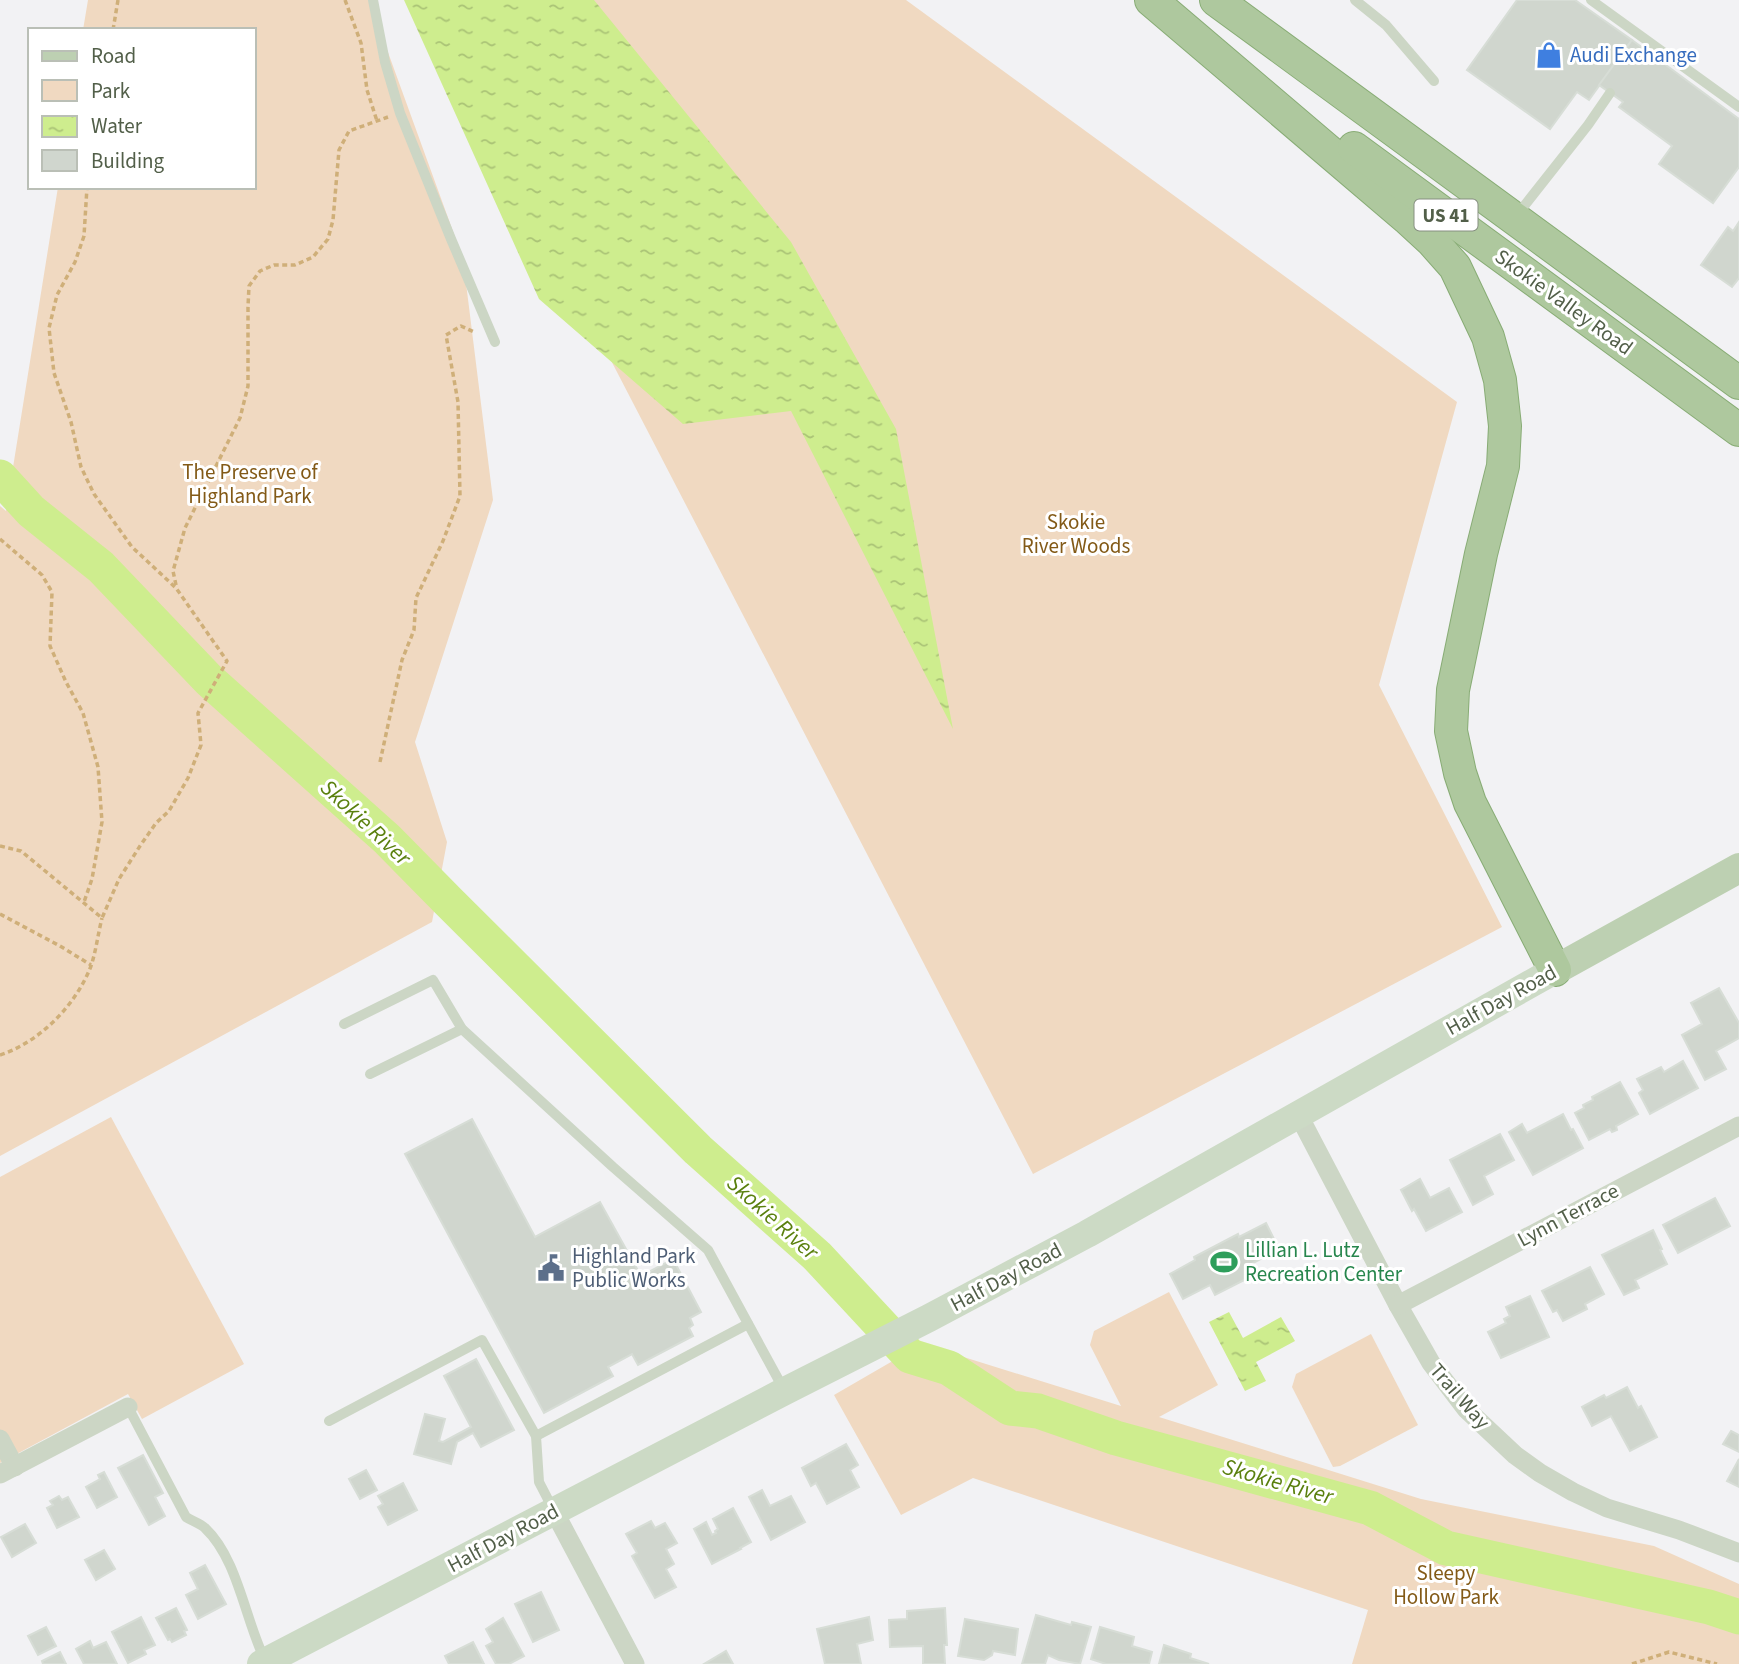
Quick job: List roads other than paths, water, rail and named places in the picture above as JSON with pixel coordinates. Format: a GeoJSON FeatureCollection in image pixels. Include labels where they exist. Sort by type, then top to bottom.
{"type":"FeatureCollection","features":[{"type":"Feature","properties":{"kind":"highway","name":"Skokie Valley Road"},"geometry":{"type":"LineString","coordinates":[[1152,0],[1739,430]]}},
{"type":"Feature","properties":{"kind":"highway"},"geometry":{"type":"LineString","coordinates":[[1152,0],[1432,241],[1455,267],[1488,337],[1500,380],[1505,426],[1503,466],[1481,554],[1453,690],[1451,731],[1470,803],[1555,970]]}},
{"type":"Feature","properties":{"kind":"highway","name":"Skokie Valley Road"},"geometry":{"type":"LineString","coordinates":[[1216,0],[1739,383]]}},
{"type":"Feature","properties":{"kind":"main road","name":"Half Day Road"},"geometry":{"type":"LineString","coordinates":[[264,1663],[1087,1234],[1739,868]]}},
{"type":"Feature","properties":{"kind":"street","name":"Trail Way"},"geometry":{"type":"LineString","coordinates":[[1298,1114],[1431,1363],[1466,1409],[1515,1455],[1573,1492],[1607,1508],[1679,1530],[1739,1553]]}},
{"type":"Feature","properties":{"kind":"street","name":"Lynn Terrace"},"geometry":{"type":"LineString","coordinates":[[1398,1305],[1739,1126]]}},
{"type":"Feature","properties":{"kind":"street"},"geometry":{"type":"LineString","coordinates":[[0,1439],[7,1470],[128,1407]]}},
{"type":"Feature","properties":{"kind":"street"},"geometry":{"type":"LineString","coordinates":[[554,1511],[635,1664]]}},
{"type":"Feature","properties":{"kind":"lane"},"geometry":{"type":"LineString","coordinates":[[373,0],[384,62],[400,113],[495,342]]}},
{"type":"Feature","properties":{"kind":"lane"},"geometry":{"type":"LineString","coordinates":[[1355,0],[1387,25],[1434,81]]}},
{"type":"Feature","properties":{"kind":"lane"},"geometry":{"type":"LineString","coordinates":[[1591,0],[1739,107]]}},
{"type":"Feature","properties":{"kind":"lane"},"geometry":{"type":"LineString","coordinates":[[1514,218],[1610,93]]}},
{"type":"Feature","properties":{"kind":"lane"},"geometry":{"type":"LineString","coordinates":[[344,1024],[433,980],[462,1029],[708,1250],[785,1391]]}},
{"type":"Feature","properties":{"kind":"lane"},"geometry":{"type":"LineString","coordinates":[[370,1074],[462,1029]]}},
{"type":"Feature","properties":{"kind":"lane"},"geometry":{"type":"LineString","coordinates":[[536,1436],[748,1324]]}},
{"type":"Feature","properties":{"kind":"lane"},"geometry":{"type":"LineString","coordinates":[[328,1421],[481,1340],[536,1436],[538,1482],[554,1511]]}},
{"type":"Feature","properties":{"kind":"lane"},"geometry":{"type":"LineString","coordinates":[[128,1407],[186,1517],[204,1527],[226,1555],[264,1663]]}},
{"type":"Feature","properties":{"kind":"water"},"geometry":{"type":"Polygon","coordinates":[[[404,0],[594,0],[791,242],[896,429],[953,729],[791,411],[683,424],[539,299],[404,0]]]}},
{"type":"Feature","properties":{"kind":"water"},"geometry":{"type":"Polygon","coordinates":[[[1229,1312],[1243,1338],[1281,1317],[1295,1341],[1256,1362],[1266,1381],[1245,1391],[1209,1322],[1229,1312]]]}},
{"type":"Feature","properties":{"kind":"waterway","name":"Skokie River"},"geometry":{"type":"LineString","coordinates":[[0,477],[31,511],[101,567],[209,680],[387,839],[698,1150],[817,1256],[910,1356],[949,1368],[1010,1408],[1038,1411],[1116,1438],[1370,1508],[1446,1548],[1709,1607],[1739,1617]]}},
{"type":"Feature","properties":{"kind":"place","name":"Audi Exchange"},"geometry":{"type":"Point","coordinates":[1549,55]}},
{"type":"Feature","properties":{"kind":"place","name":"Lillian L. Lutz Recreation Center"},"geometry":{"type":"Point","coordinates":[1224,1262]}},
{"type":"Feature","properties":{"kind":"place","name":"Highland Park Public Works"},"geometry":{"type":"Point","coordinates":[551,1268]}},
{"type":"Feature","properties":{"kind":"park label","name":"The Preserve of Highland Park"},"geometry":{"type":"Point","coordinates":[250,484]}},
{"type":"Feature","properties":{"kind":"park label","name":"Skokie River Woods"},"geometry":{"type":"Point","coordinates":[1076,534]}},
{"type":"Feature","properties":{"kind":"park label","name":"Sleepy Hollow Park"},"geometry":{"type":"Point","coordinates":[1446,1585]}}]}
